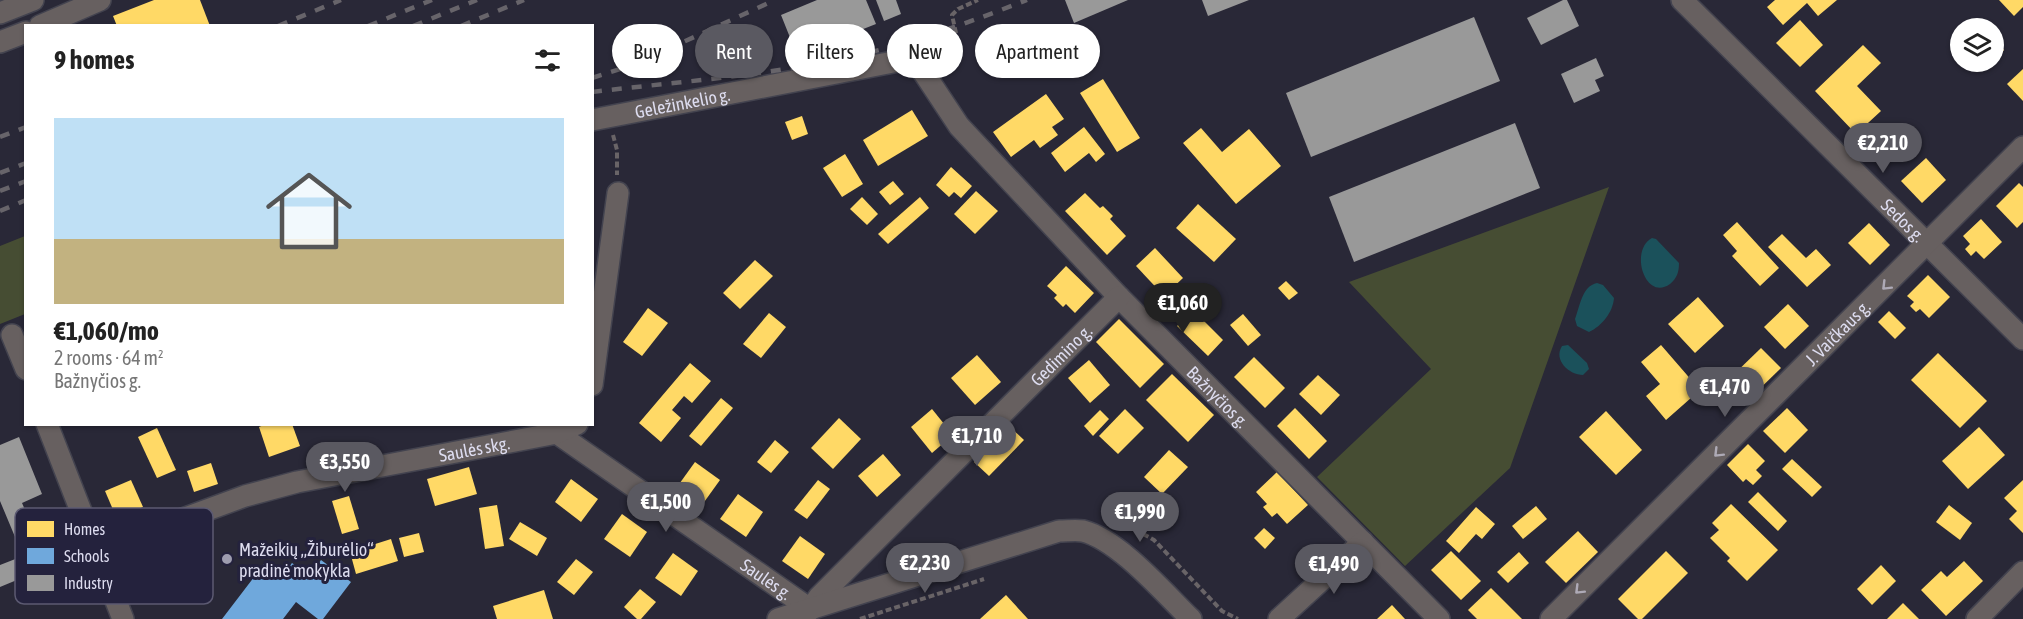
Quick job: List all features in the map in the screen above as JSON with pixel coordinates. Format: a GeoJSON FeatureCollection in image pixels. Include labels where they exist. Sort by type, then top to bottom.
{"type":"FeatureCollection","features":[{"type":"Feature","properties":{"kind":"street"},"geometry":{"type":"LineString","coordinates":[[0,13],[33,0]]}},
{"type":"Feature","properties":{"kind":"street"},"geometry":{"type":"LineString","coordinates":[[45,24],[100,0]]}},
{"type":"Feature","properties":{"kind":"street","name":"Sedos g."},"geometry":{"type":"LineString","coordinates":[[1682,0],[2023,339]]}},
{"type":"Feature","properties":{"kind":"street"},"geometry":{"type":"LineString","coordinates":[[0,42],[24,33]]}},
{"type":"Feature","properties":{"kind":"street","name":"Geležinkelio g."},"geometry":{"type":"LineString","coordinates":[[594,120],[887,63]]}},
{"type":"Feature","properties":{"kind":"street","name":"Bažnyčios g."},"geometry":{"type":"LineString","coordinates":[[927,78],[959,126],[1119,297],[1439,619]]}},
{"type":"Feature","properties":{"kind":"street","name":"J. Vaičkaus g."},"geometry":{"type":"LineString","coordinates":[[1551,619],[2023,147]]}},
{"type":"Feature","properties":{"kind":"street"},"geometry":{"type":"LineString","coordinates":[[594,370],[618,193]]}},
{"type":"Feature","properties":{"kind":"street","name":"Gedimino g."},"geometry":{"type":"LineString","coordinates":[[808,614],[819,597],[1119,297]]}},
{"type":"Feature","properties":{"kind":"street"},"geometry":{"type":"LineString","coordinates":[[12,334],[24,364]]}},
{"type":"Feature","properties":{"kind":"street"},"geometry":{"type":"LineString","coordinates":[[48,426],[79,508]]}},
{"type":"Feature","properties":{"kind":"street","name":"Saulės skg."},"geometry":{"type":"LineString","coordinates":[[212,508],[245,496],[297,482],[567,426]]}},
{"type":"Feature","properties":{"kind":"street","name":"Saulės g."},"geometry":{"type":"LineString","coordinates":[[551,429],[808,614]]}},
{"type":"Feature","properties":{"kind":"street"},"geometry":{"type":"LineString","coordinates":[[778,619],[808,614],[1059,531],[1082,531],[1105,541],[1127,558],[1191,619]]}},
{"type":"Feature","properties":{"kind":"street"},"geometry":{"type":"LineString","coordinates":[[1279,619],[1363,542]]}},
{"type":"Feature","properties":{"kind":"street"},"geometry":{"type":"LineString","coordinates":[[1977,619],[2023,572]]}},
{"type":"Feature","properties":{"kind":"street"},"geometry":{"type":"LineString","coordinates":[[117,604],[123,619]]}},
{"type":"Feature","properties":{"kind":"path"},"geometry":{"type":"LineString","coordinates":[[954,24],[952,15],[958,9],[978,0]]}},
{"type":"Feature","properties":{"kind":"path"},"geometry":{"type":"LineString","coordinates":[[860,619],[985,578]]}},
{"type":"Feature","properties":{"kind":"shaded area"},"geometry":{"type":"Polygon","coordinates":[[[1609,187],[1510,468],[1405,566],[1317,477],[1431,369],[1349,282],[1609,187]]]}},
{"type":"Feature","properties":{"kind":"shaded area"},"geometry":{"type":"Polygon","coordinates":[[[24,236],[24,314],[0,324],[0,246],[24,236]]]}},
{"type":"Feature","properties":{"kind":"shaded area"},"geometry":{"type":"Polygon","coordinates":[[[1652,238],[1656,239],[1679,263],[1674,279],[1670,284],[1661,288],[1647,281],[1641,263],[1645,244],[1652,238]]]}},
{"type":"Feature","properties":{"kind":"shaded area"},"geometry":{"type":"Polygon","coordinates":[[[1597,283],[1603,285],[1614,298],[1612,308],[1606,318],[1589,332],[1577,326],[1575,319],[1585,292],[1597,283]]]}},
{"type":"Feature","properties":{"kind":"shaded area"},"geometry":{"type":"Polygon","coordinates":[[[1568,345],[1587,363],[1589,369],[1583,375],[1568,370],[1561,361],[1562,346],[1568,345]]]}},
{"type":"Feature","properties":{"kind":"building: Homes"},"geometry":{"type":"Polygon","coordinates":[[[154,0],[200,0],[209,24],[116,24],[113,16],[154,0]]]}},
{"type":"Feature","properties":{"kind":"building: Homes"},"geometry":{"type":"Polygon","coordinates":[[[1775,0],[1837,0],[1818,16],[1807,3],[1783,25],[1767,7],[1775,0]]]}},
{"type":"Feature","properties":{"kind":"building: Homes"},"geometry":{"type":"Polygon","coordinates":[[[1999,0],[2023,0],[2023,7],[2014,16],[1999,0]]]}},
{"type":"Feature","properties":{"kind":"building: Homes"},"geometry":{"type":"Polygon","coordinates":[[[1800,20],[1823,45],[1800,67],[1776,43],[1800,20]]]}},
{"type":"Feature","properties":{"kind":"building: Homes"},"geometry":{"type":"Polygon","coordinates":[[[1863,45],[1881,63],[1857,86],[1881,111],[1856,134],[1815,91],[1863,45]]]}},
{"type":"Feature","properties":{"kind":"building: Homes"},"geometry":{"type":"Polygon","coordinates":[[[2023,69],[2023,101],[2007,84],[2023,69]]]}},
{"type":"Feature","properties":{"kind":"building: Homes"},"geometry":{"type":"Polygon","coordinates":[[[1103,79],[1140,138],[1117,152],[1080,93],[1103,79]]]}},
{"type":"Feature","properties":{"kind":"building: Homes"},"geometry":{"type":"Polygon","coordinates":[[[1046,94],[1064,119],[1052,127],[1058,135],[1040,148],[1034,140],[1011,157],[993,132],[1046,94]]]}},
{"type":"Feature","properties":{"kind":"building: Homes"},"geometry":{"type":"Polygon","coordinates":[[[912,110],[928,136],[878,166],[863,140],[912,110]]]}},
{"type":"Feature","properties":{"kind":"building: Homes"},"geometry":{"type":"Polygon","coordinates":[[[802,116],[808,134],[792,140],[785,122],[802,116]]]}},
{"type":"Feature","properties":{"kind":"building: Homes"},"geometry":{"type":"Polygon","coordinates":[[[1084,127],[1105,154],[1096,162],[1089,153],[1065,172],[1051,153],[1084,127]]]}},
{"type":"Feature","properties":{"kind":"building: Homes"},"geometry":{"type":"Polygon","coordinates":[[[1201,128],[1222,152],[1249,129],[1281,166],[1236,204],[1183,143],[1201,128]]]}},
{"type":"Feature","properties":{"kind":"building: Homes"},"geometry":{"type":"Polygon","coordinates":[[[845,154],[863,184],[842,197],[823,168],[845,154]]]}},
{"type":"Feature","properties":{"kind":"building: Homes"},"geometry":{"type":"Polygon","coordinates":[[[1926,158],[1946,180],[1922,203],[1901,181],[1926,158]]]}},
{"type":"Feature","properties":{"kind":"building: Homes"},"geometry":{"type":"Polygon","coordinates":[[[951,167],[972,186],[961,198],[954,192],[949,197],[936,185],[951,167]]]}},
{"type":"Feature","properties":{"kind":"building: Homes"},"geometry":{"type":"Polygon","coordinates":[[[893,181],[904,194],[890,205],[879,192],[893,181]]]}},
{"type":"Feature","properties":{"kind":"building: Homes"},"geometry":{"type":"Polygon","coordinates":[[[2019,183],[2023,187],[2023,222],[2017,228],[1996,206],[2019,183]]]}},
{"type":"Feature","properties":{"kind":"building: Homes"},"geometry":{"type":"Polygon","coordinates":[[[976,191],[998,211],[975,234],[954,214],[976,191]]]}},
{"type":"Feature","properties":{"kind":"building: Homes"},"geometry":{"type":"Polygon","coordinates":[[[1085,193],[1100,208],[1103,206],[1113,216],[1110,219],[1126,236],[1107,255],[1065,211],[1085,193]]]}},
{"type":"Feature","properties":{"kind":"building: Homes"},"geometry":{"type":"Polygon","coordinates":[[[862,197],[878,214],[867,225],[850,209],[862,197]]]}},
{"type":"Feature","properties":{"kind":"building: Homes"},"geometry":{"type":"Polygon","coordinates":[[[920,197],[929,208],[888,244],[878,234],[920,197]]]}},
{"type":"Feature","properties":{"kind":"building: Homes"},"geometry":{"type":"Polygon","coordinates":[[[1198,204],[1236,239],[1214,262],[1176,228],[1198,204]]]}},
{"type":"Feature","properties":{"kind":"building: Homes"},"geometry":{"type":"Polygon","coordinates":[[[1981,219],[2002,242],[1984,259],[1976,251],[1971,256],[1965,249],[1970,244],[1963,236],[1981,219]]]}},
{"type":"Feature","properties":{"kind":"building: Homes"},"geometry":{"type":"Polygon","coordinates":[[[1737,222],[1779,268],[1760,286],[1732,256],[1737,251],[1723,235],[1737,222]]]}},
{"type":"Feature","properties":{"kind":"building: Homes"},"geometry":{"type":"Polygon","coordinates":[[[1869,223],[1890,245],[1870,265],[1848,243],[1869,223]]]}},
{"type":"Feature","properties":{"kind":"building: Homes"},"geometry":{"type":"Polygon","coordinates":[[[1782,234],[1806,258],[1816,249],[1831,265],[1807,287],[1768,247],[1782,234]]]}},
{"type":"Feature","properties":{"kind":"building: Homes"},"geometry":{"type":"Polygon","coordinates":[[[1155,248],[1183,278],[1164,296],[1136,266],[1155,248]]]}},
{"type":"Feature","properties":{"kind":"building: Homes"},"geometry":{"type":"Polygon","coordinates":[[[755,260],[773,276],[740,309],[723,293],[755,260]]]}},
{"type":"Feature","properties":{"kind":"building: Homes"},"geometry":{"type":"Polygon","coordinates":[[[1066,266],[1094,293],[1075,313],[1066,304],[1063,307],[1054,298],[1057,295],[1047,286],[1066,266]]]}},
{"type":"Feature","properties":{"kind":"building: Homes"},"geometry":{"type":"Polygon","coordinates":[[[1928,275],[1950,297],[1929,318],[1920,309],[1916,312],[1910,306],[1914,302],[1907,296],[1928,275]]]}},
{"type":"Feature","properties":{"kind":"building: Homes"},"geometry":{"type":"Polygon","coordinates":[[[1286,281],[1298,293],[1289,300],[1278,288],[1286,281]]]}},
{"type":"Feature","properties":{"kind":"building: Homes"},"geometry":{"type":"Polygon","coordinates":[[[1698,297],[1724,326],[1695,353],[1668,324],[1698,297]]]}},
{"type":"Feature","properties":{"kind":"building: Homes"},"geometry":{"type":"Polygon","coordinates":[[[1788,304],[1809,326],[1785,349],[1764,327],[1788,304]]]}},
{"type":"Feature","properties":{"kind":"building: Homes"},"geometry":{"type":"Polygon","coordinates":[[[648,308],[668,323],[642,356],[623,342],[648,308]]]}},
{"type":"Feature","properties":{"kind":"building: Homes"},"geometry":{"type":"Polygon","coordinates":[[[1193,310],[1223,340],[1208,356],[1177,326],[1193,310]]]}},
{"type":"Feature","properties":{"kind":"building: Homes"},"geometry":{"type":"Polygon","coordinates":[[[1889,311],[1906,328],[1895,339],[1878,322],[1889,311]]]}},
{"type":"Feature","properties":{"kind":"building: Homes"},"geometry":{"type":"Polygon","coordinates":[[[769,313],[786,327],[761,358],[743,344],[769,313]]]}},
{"type":"Feature","properties":{"kind":"building: Homes"},"geometry":{"type":"Polygon","coordinates":[[[1243,314],[1261,335],[1248,346],[1230,325],[1243,314]]]}},
{"type":"Feature","properties":{"kind":"building: Homes"},"geometry":{"type":"Polygon","coordinates":[[[1119,319],[1164,364],[1140,388],[1096,342],[1119,319]]]}},
{"type":"Feature","properties":{"kind":"building: Homes"},"geometry":{"type":"Polygon","coordinates":[[[1661,345],[1700,390],[1666,420],[1646,396],[1660,384],[1641,362],[1661,345]]]}},
{"type":"Feature","properties":{"kind":"building: Homes"},"geometry":{"type":"Polygon","coordinates":[[[1761,348],[1781,368],[1746,402],[1726,382],[1761,348]]]}},
{"type":"Feature","properties":{"kind":"building: Homes"},"geometry":{"type":"Polygon","coordinates":[[[1938,353],[1987,401],[1960,428],[1911,380],[1938,353]]]}},
{"type":"Feature","properties":{"kind":"building: Homes"},"geometry":{"type":"Polygon","coordinates":[[[977,355],[1001,382],[975,405],[951,378],[977,355]]]}},
{"type":"Feature","properties":{"kind":"building: Homes"},"geometry":{"type":"Polygon","coordinates":[[[1254,357],[1285,388],[1265,408],[1234,377],[1254,357]]]}},
{"type":"Feature","properties":{"kind":"building: Homes"},"geometry":{"type":"Polygon","coordinates":[[[1089,360],[1110,385],[1090,403],[1068,378],[1089,360]]]}},
{"type":"Feature","properties":{"kind":"building: Homes"},"geometry":{"type":"Polygon","coordinates":[[[690,363],[711,381],[692,403],[684,396],[672,410],[681,418],[661,442],[639,423],[690,363]]]}},
{"type":"Feature","properties":{"kind":"building: Homes"},"geometry":{"type":"Polygon","coordinates":[[[1172,374],[1214,415],[1188,442],[1146,400],[1172,374]]]}},
{"type":"Feature","properties":{"kind":"building: Homes"},"geometry":{"type":"Polygon","coordinates":[[[1318,375],[1340,395],[1321,415],[1299,394],[1318,375]]]}},
{"type":"Feature","properties":{"kind":"building: Homes"},"geometry":{"type":"Polygon","coordinates":[[[721,398],[733,408],[701,446],[689,436],[721,398]]]}},
{"type":"Feature","properties":{"kind":"building: Homes"},"geometry":{"type":"Polygon","coordinates":[[[1295,408],[1327,441],[1309,459],[1277,426],[1295,408]]]}},
{"type":"Feature","properties":{"kind":"building: Homes"},"geometry":{"type":"Polygon","coordinates":[[[1787,408],[1808,430],[1785,453],[1763,431],[1787,408]]]}},
{"type":"Feature","properties":{"kind":"building: Homes"},"geometry":{"type":"Polygon","coordinates":[[[932,409],[953,435],[932,453],[911,427],[932,409]]]}},
{"type":"Feature","properties":{"kind":"building: Homes"},"geometry":{"type":"Polygon","coordinates":[[[1125,409],[1144,428],[1118,454],[1099,436],[1125,409]]]}},
{"type":"Feature","properties":{"kind":"building: Homes"},"geometry":{"type":"Polygon","coordinates":[[[1100,410],[1109,419],[1093,436],[1084,426],[1100,410]]]}},
{"type":"Feature","properties":{"kind":"building: Homes"},"geometry":{"type":"Polygon","coordinates":[[[1606,411],[1642,450],[1616,475],[1579,437],[1606,411]]]}},
{"type":"Feature","properties":{"kind":"building: Homes"},"geometry":{"type":"Polygon","coordinates":[[[839,418],[861,439],[833,469],[811,448],[839,418]]]}},
{"type":"Feature","properties":{"kind":"building: Homes"},"geometry":{"type":"Polygon","coordinates":[[[293,426],[300,446],[269,457],[259,427],[293,426]]]}},
{"type":"Feature","properties":{"kind":"building: Homes"},"geometry":{"type":"Polygon","coordinates":[[[1009,426],[1024,440],[989,476],[974,462],[1009,426]]]}},
{"type":"Feature","properties":{"kind":"building: Homes"},"geometry":{"type":"Polygon","coordinates":[[[1979,427],[2005,455],[1968,489],[1942,461],[1979,427]]]}},
{"type":"Feature","properties":{"kind":"building: Homes"},"geometry":{"type":"Polygon","coordinates":[[[157,428],[176,470],[157,478],[138,437],[157,428]]]}},
{"type":"Feature","properties":{"kind":"building: Homes"},"geometry":{"type":"Polygon","coordinates":[[[775,440],[789,452],[771,473],[757,462],[775,440]]]}},
{"type":"Feature","properties":{"kind":"building: Homes"},"geometry":{"type":"Polygon","coordinates":[[[1748,444],[1765,461],[1756,470],[1762,476],[1753,485],[1746,479],[1743,482],[1727,465],[1748,444]]]}},
{"type":"Feature","properties":{"kind":"building: Homes"},"geometry":{"type":"Polygon","coordinates":[[[1169,450],[1188,467],[1162,494],[1144,477],[1169,450]]]}},
{"type":"Feature","properties":{"kind":"building: Homes"},"geometry":{"type":"Polygon","coordinates":[[[883,454],[901,475],[877,497],[858,476],[883,454]]]}},
{"type":"Feature","properties":{"kind":"building: Homes"},"geometry":{"type":"Polygon","coordinates":[[[1792,459],[1822,487],[1812,497],[1782,469],[1792,459]]]}},
{"type":"Feature","properties":{"kind":"building: Homes"},"geometry":{"type":"Polygon","coordinates":[[[695,462],[720,480],[702,505],[677,487],[695,462]]]}},
{"type":"Feature","properties":{"kind":"building: Homes"},"geometry":{"type":"Polygon","coordinates":[[[211,463],[218,484],[194,492],[187,471],[211,463]]]}},
{"type":"Feature","properties":{"kind":"building: Homes"},"geometry":{"type":"Polygon","coordinates":[[[469,467],[477,494],[435,506],[427,479],[469,467]]]}},
{"type":"Feature","properties":{"kind":"building: Homes"},"geometry":{"type":"Polygon","coordinates":[[[1277,472],[1308,505],[1287,524],[1277,513],[1272,517],[1263,507],[1267,504],[1256,492],[1277,472]]]}},
{"type":"Feature","properties":{"kind":"building: Homes"},"geometry":{"type":"Polygon","coordinates":[[[571,479],[598,499],[581,522],[555,502],[571,479]]]}},
{"type":"Feature","properties":{"kind":"building: Homes"},"geometry":{"type":"Polygon","coordinates":[[[131,480],[143,507],[112,508],[105,491],[131,480]]]}},
{"type":"Feature","properties":{"kind":"building: Homes"},"geometry":{"type":"Polygon","coordinates":[[[818,480],[830,489],[807,519],[794,510],[818,480]]]}},
{"type":"Feature","properties":{"kind":"building: Homes"},"geometry":{"type":"Polygon","coordinates":[[[2023,480],[2023,533],[2009,519],[2017,511],[2004,498],[2023,480]]]}},
{"type":"Feature","properties":{"kind":"building: Homes"},"geometry":{"type":"Polygon","coordinates":[[[1758,492],[1787,521],[1778,531],[1748,502],[1758,492]]]}},
{"type":"Feature","properties":{"kind":"building: Homes"},"geometry":{"type":"Polygon","coordinates":[[[738,494],[763,512],[746,537],[720,519],[738,494]]]}},
{"type":"Feature","properties":{"kind":"building: Homes"},"geometry":{"type":"Polygon","coordinates":[[[349,496],[359,529],[342,534],[332,501],[349,496]]]}},
{"type":"Feature","properties":{"kind":"building: Homes"},"geometry":{"type":"Polygon","coordinates":[[[1731,504],[1778,550],[1747,581],[1727,561],[1730,558],[1710,538],[1719,530],[1712,523],[1731,504]]]}},
{"type":"Feature","properties":{"kind":"building: Homes"},"geometry":{"type":"Polygon","coordinates":[[[497,505],[504,546],[485,549],[479,508],[497,505]]]}},
{"type":"Feature","properties":{"kind":"building: Homes"},"geometry":{"type":"Polygon","coordinates":[[[1949,505],[1972,523],[1960,540],[1936,522],[1949,505]]]}},
{"type":"Feature","properties":{"kind":"building: Homes"},"geometry":{"type":"Polygon","coordinates":[[[1536,506],[1547,519],[1523,539],[1512,526],[1536,506]]]}},
{"type":"Feature","properties":{"kind":"building: Homes"},"geometry":{"type":"Polygon","coordinates":[[[1476,507],[1495,524],[1482,539],[1476,534],[1459,553],[1446,541],[1476,507]]]}},
{"type":"Feature","properties":{"kind":"building: Homes"},"geometry":{"type":"Polygon","coordinates":[[[622,514],[647,532],[630,557],[604,539],[622,514]]]}},
{"type":"Feature","properties":{"kind":"building: Homes"},"geometry":{"type":"Polygon","coordinates":[[[520,522],[547,538],[537,556],[509,539],[520,522]]]}},
{"type":"Feature","properties":{"kind":"building: Homes"},"geometry":{"type":"Polygon","coordinates":[[[1264,528],[1275,538],[1265,549],[1254,538],[1264,528]]]}},
{"type":"Feature","properties":{"kind":"building: Homes"},"geometry":{"type":"Polygon","coordinates":[[[1578,531],[1598,552],[1566,583],[1545,562],[1578,531]]]}},
{"type":"Feature","properties":{"kind":"building: Homes"},"geometry":{"type":"Polygon","coordinates":[[[419,533],[424,552],[404,557],[399,538],[419,533]]]}},
{"type":"Feature","properties":{"kind":"building: Homes"},"geometry":{"type":"Polygon","coordinates":[[[800,536],[825,554],[808,579],[782,561],[800,536]]]}},
{"type":"Feature","properties":{"kind":"building: Homes"},"geometry":{"type":"Polygon","coordinates":[[[391,539],[398,561],[356,574],[350,552],[391,539]]]}},
{"type":"Feature","properties":{"kind":"building: Homes"},"geometry":{"type":"Polygon","coordinates":[[[1451,551],[1481,581],[1461,600],[1431,570],[1451,551]]]}},
{"type":"Feature","properties":{"kind":"building: Homes"},"geometry":{"type":"Polygon","coordinates":[[[1666,551],[1688,573],[1642,619],[1638,619],[1618,599],[1666,551]]]}},
{"type":"Feature","properties":{"kind":"building: Homes"},"geometry":{"type":"Polygon","coordinates":[[[1519,552],[1529,563],[1508,583],[1497,572],[1519,552]]]}},
{"type":"Feature","properties":{"kind":"building: Homes"},"geometry":{"type":"Polygon","coordinates":[[[673,553],[698,571],[681,596],[655,578],[673,553]]]}},
{"type":"Feature","properties":{"kind":"building: Homes"},"geometry":{"type":"Polygon","coordinates":[[[576,559],[593,572],[574,595],[557,582],[576,559]]]}},
{"type":"Feature","properties":{"kind":"building: Homes"},"geometry":{"type":"Polygon","coordinates":[[[1964,561],[1983,581],[1946,616],[1921,590],[1941,571],[1947,577],[1964,561]]]}},
{"type":"Feature","properties":{"kind":"building: Homes"},"geometry":{"type":"Polygon","coordinates":[[[1881,565],[1896,581],[1872,605],[1857,589],[1881,565]]]}},
{"type":"Feature","properties":{"kind":"building: Homes"},"geometry":{"type":"Polygon","coordinates":[[[1491,588],[1522,619],[1477,619],[1468,610],[1491,588]]]}},
{"type":"Feature","properties":{"kind":"building: Homes"},"geometry":{"type":"Polygon","coordinates":[[[640,589],[656,602],[641,619],[637,619],[624,607],[640,589]]]}},
{"type":"Feature","properties":{"kind":"building: Homes"},"geometry":{"type":"Polygon","coordinates":[[[544,590],[553,619],[497,619],[493,606],[544,590]]]}},
{"type":"Feature","properties":{"kind":"building: Homes"},"geometry":{"type":"Polygon","coordinates":[[[1006,595],[1028,619],[980,619],[1006,595]]]}},
{"type":"Feature","properties":{"kind":"building: Homes"},"geometry":{"type":"Polygon","coordinates":[[[1903,603],[1919,619],[1887,619],[1903,603]]]}},
{"type":"Feature","properties":{"kind":"building: Homes"},"geometry":{"type":"Polygon","coordinates":[[[1392,605],[1405,619],[1377,619],[1392,605]]]}},
{"type":"Feature","properties":{"kind":"building: Schools"},"geometry":{"type":"Polygon","coordinates":[[[321,560],[351,582],[323,619],[318,619],[296,602],[283,619],[222,619],[264,564],[281,577],[292,563],[310,576],[321,560]]]}},
{"type":"Feature","properties":{"kind":"building: Industry"},"geometry":{"type":"Polygon","coordinates":[[[817,0],[866,0],[876,24],[785,25],[781,15],[817,0]]]}},
{"type":"Feature","properties":{"kind":"building: Industry"},"geometry":{"type":"Polygon","coordinates":[[[876,0],[896,0],[901,14],[884,21],[876,0]]]}},
{"type":"Feature","properties":{"kind":"building: Industry"},"geometry":{"type":"Polygon","coordinates":[[[1065,0],[1128,0],[1074,23],[1065,0]]]}},
{"type":"Feature","properties":{"kind":"building: Industry"},"geometry":{"type":"Polygon","coordinates":[[[1202,0],[1249,0],[1208,16],[1202,0]]]}},
{"type":"Feature","properties":{"kind":"building: Industry"},"geometry":{"type":"Polygon","coordinates":[[[1567,0],[1579,26],[1541,45],[1527,18],[1567,0]]]}},
{"type":"Feature","properties":{"kind":"building: Industry"},"geometry":{"type":"Polygon","coordinates":[[[1474,17],[1500,81],[1311,157],[1286,93],[1474,17]]]}},
{"type":"Feature","properties":{"kind":"building: Industry"},"geometry":{"type":"Polygon","coordinates":[[[1596,58],[1604,76],[1595,80],[1600,91],[1574,103],[1561,74],[1596,58]]]}},
{"type":"Feature","properties":{"kind":"building: Industry"},"geometry":{"type":"Polygon","coordinates":[[[1515,123],[1540,188],[1354,262],[1329,197],[1515,123]]]}},
{"type":"Feature","properties":{"kind":"building: Industry"},"geometry":{"type":"Polygon","coordinates":[[[19,437],[42,494],[22,503],[24,508],[15,508],[15,537],[0,501],[0,445],[19,437]]]}},
{"type":"Feature","properties":{"kind":"building: Industry"},"geometry":{"type":"Polygon","coordinates":[[[15,559],[15,581],[0,587],[0,565],[15,559]]]}},
{"type":"Feature","properties":{"kind":"railway"},"geometry":{"type":"LineString","coordinates":[[283,24],[341,0]]}},
{"type":"Feature","properties":{"kind":"railway"},"geometry":{"type":"LineString","coordinates":[[373,24],[432,0]]}},
{"type":"Feature","properties":{"kind":"railway"},"geometry":{"type":"LineString","coordinates":[[418,24],[477,0]]}},
{"type":"Feature","properties":{"kind":"railway"},"geometry":{"type":"LineString","coordinates":[[466,24],[524,0]]}},
{"type":"Feature","properties":{"kind":"railway"},"geometry":{"type":"LineString","coordinates":[[594,77],[633,65],[775,0]]}},
{"type":"Feature","properties":{"kind":"railway"},"geometry":{"type":"LineString","coordinates":[[594,92],[731,77],[833,61],[928,36],[1027,0]]}},
{"type":"Feature","properties":{"kind":"railway"},"geometry":{"type":"LineString","coordinates":[[0,137],[24,128]]}},
{"type":"Feature","properties":{"kind":"railway"},"geometry":{"type":"LineString","coordinates":[[0,173],[24,164]]}},
{"type":"Feature","properties":{"kind":"railway"},"geometry":{"type":"LineString","coordinates":[[0,191],[24,182]]}},
{"type":"Feature","properties":{"kind":"railway"},"geometry":{"type":"LineString","coordinates":[[0,211],[24,201]]}},
{"type":"Feature","properties":{"kind":"place","name":"Mažeikių „Žiburėlio“ pradinė mokykla"},"geometry":{"type":"Point","coordinates":[227,559]}}]}
